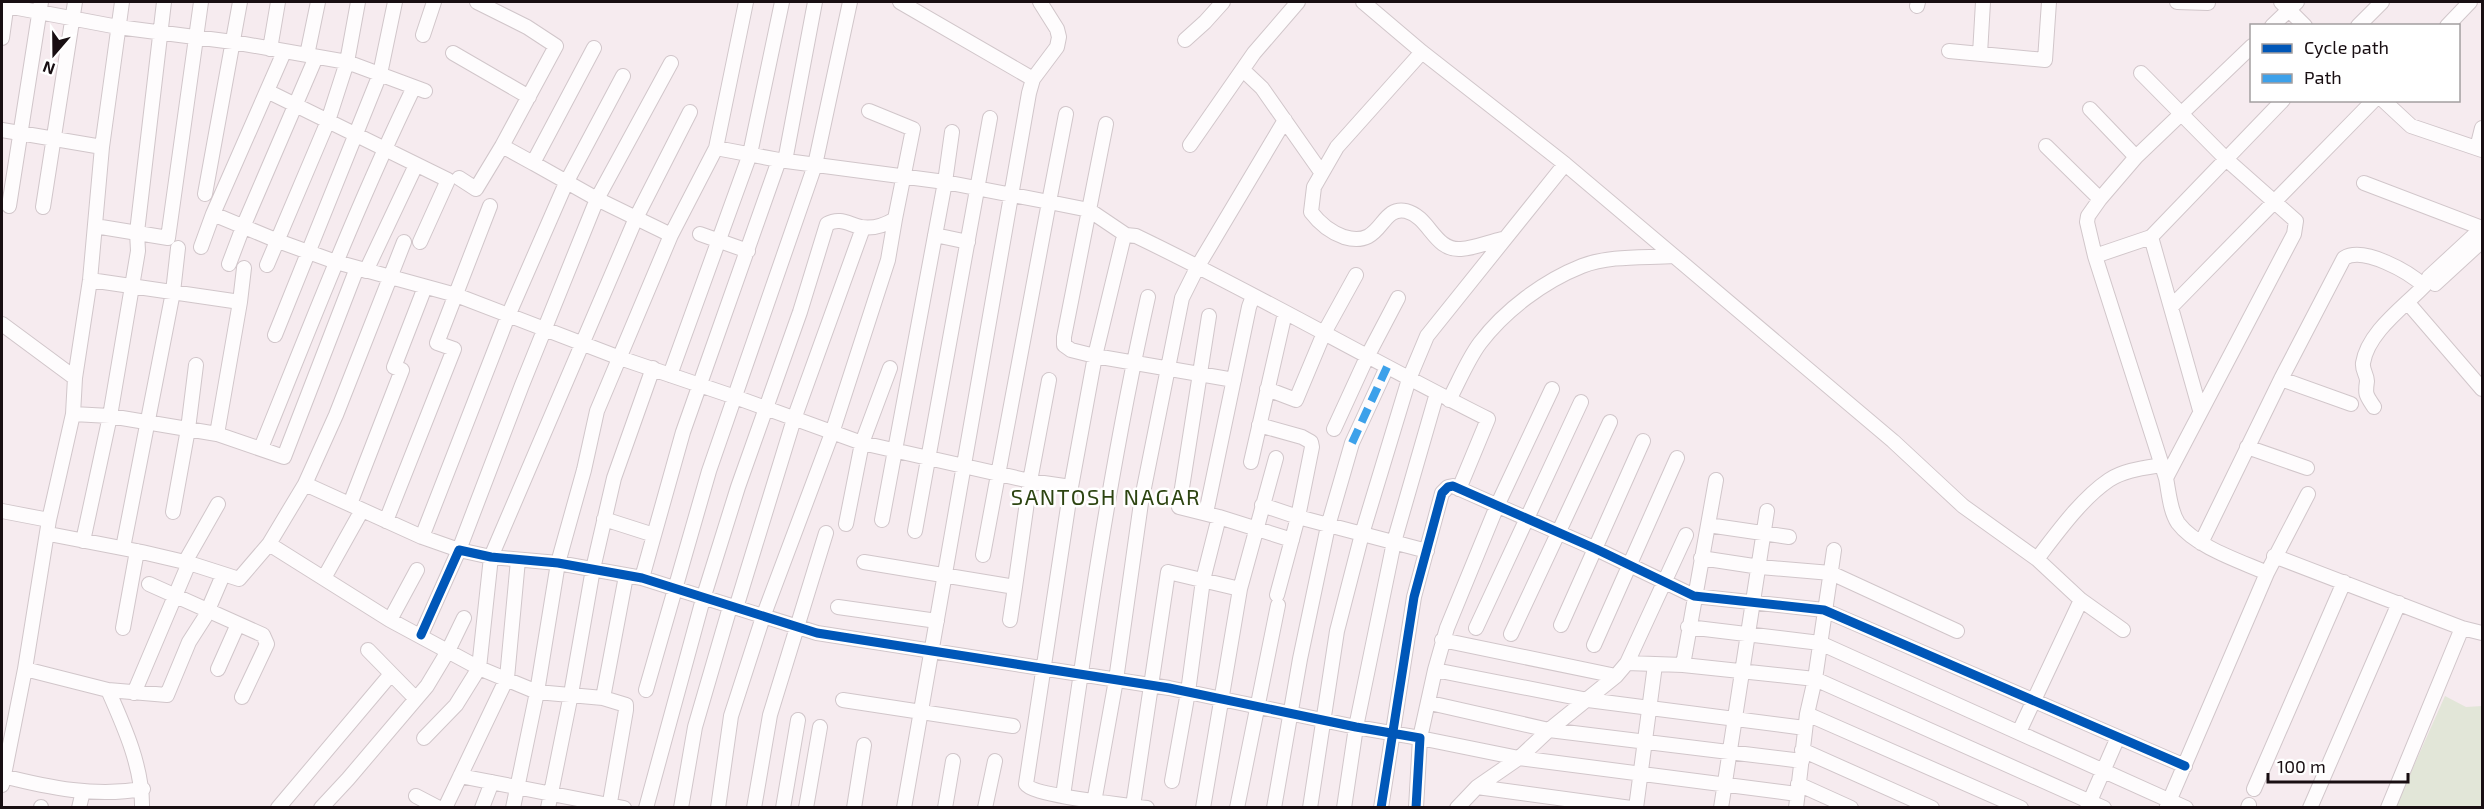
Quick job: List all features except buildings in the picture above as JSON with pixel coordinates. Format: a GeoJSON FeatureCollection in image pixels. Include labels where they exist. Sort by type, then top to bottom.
{"type":"FeatureCollection","features":[{"type":"Feature","properties":{"kind":"street"},"geometry":{"type":"LineString","coordinates":[[43,207],[75,2]]}},
{"type":"Feature","properties":{"kind":"street"},"geometry":{"type":"LineString","coordinates":[[122,2],[102,147],[90,280],[75,378],[73,414],[49,527],[25,669],[2,781],[117,793],[143,789]]}},
{"type":"Feature","properties":{"kind":"street"},"geometry":{"type":"LineString","coordinates":[[83,541],[110,416],[138,251],[137,232],[164,2]]}},
{"type":"Feature","properties":{"kind":"street"},"geometry":{"type":"LineString","coordinates":[[95,226],[168,238],[201,2]]}},
{"type":"Feature","properties":{"kind":"street"},"geometry":{"type":"LineString","coordinates":[[205,194],[240,2]]}},
{"type":"Feature","properties":{"kind":"street"},"geometry":{"type":"LineString","coordinates":[[270,49],[278,2]]}},
{"type":"Feature","properties":{"kind":"street"},"geometry":{"type":"LineString","coordinates":[[229,264],[295,104],[311,56],[318,2]]}},
{"type":"Feature","properties":{"kind":"street"},"geometry":{"type":"LineString","coordinates":[[267,265],[328,121],[347,62],[358,2]]}},
{"type":"Feature","properties":{"kind":"street"},"geometry":{"type":"LineString","coordinates":[[275,335],[380,74],[395,2]]}},
{"type":"Feature","properties":{"kind":"street"},"geometry":{"type":"LineString","coordinates":[[423,35],[434,2]]}},
{"type":"Feature","properties":{"kind":"street"},"geometry":{"type":"LineString","coordinates":[[459,178],[476,189],[556,46],[527,27],[477,2]]}},
{"type":"Feature","properties":{"kind":"street"},"geometry":{"type":"LineString","coordinates":[[513,807],[537,692],[558,563],[584,470],[597,411],[671,235],[716,148],[746,2]]}},
{"type":"Feature","properties":{"kind":"street"},"geometry":{"type":"LineString","coordinates":[[670,375],[750,154],[782,2]]}},
{"type":"Feature","properties":{"kind":"street"},"geometry":{"type":"LineString","coordinates":[[642,578],[683,432],[782,161],[815,2]]}},
{"type":"Feature","properties":{"kind":"street"},"geometry":{"type":"LineString","coordinates":[[646,690],[709,471],[815,165],[850,2]]}},
{"type":"Feature","properties":{"kind":"street"},"geometry":{"type":"LineString","coordinates":[[900,2],[1033,79]]}},
{"type":"Feature","properties":{"kind":"street"},"geometry":{"type":"LineString","coordinates":[[904,807],[1033,79],[1057,47],[1059,37],[1057,29],[1040,2]]}},
{"type":"Feature","properties":{"kind":"street"},"geometry":{"type":"LineString","coordinates":[[1185,40],[1223,2]]}},
{"type":"Feature","properties":{"kind":"street"},"geometry":{"type":"LineString","coordinates":[[1190,145],[1243,70],[1298,2]]}},
{"type":"Feature","properties":{"kind":"street"},"geometry":{"type":"LineString","coordinates":[[1363,2],[1422,52],[1565,164],[1893,441],[1963,506],[2037,559],[2081,600],[2123,630]]}},
{"type":"Feature","properties":{"kind":"street"},"geometry":{"type":"LineString","coordinates":[[1980,54],[1983,2]]}},
{"type":"Feature","properties":{"kind":"street"},"geometry":{"type":"LineString","coordinates":[[1949,51],[2045,60],[2049,2]]}},
{"type":"Feature","properties":{"kind":"street"},"geometry":{"type":"LineString","coordinates":[[2179,2],[2208,3]]}},
{"type":"Feature","properties":{"kind":"street"},"geometry":{"type":"LineString","coordinates":[[2360,24],[2382,2]]}},
{"type":"Feature","properties":{"kind":"street"},"geometry":{"type":"LineString","coordinates":[[2449,24],[2470,2]]}},
{"type":"Feature","properties":{"kind":"street"},"geometry":{"type":"LineString","coordinates":[[2,38],[5,4],[40,7],[73,18],[118,27],[233,42],[347,62],[419,89],[384,150],[261,448]]}},
{"type":"Feature","properties":{"kind":"street"},"geometry":{"type":"LineString","coordinates":[[2274,24],[2289,4],[2304,24]]}},
{"type":"Feature","properties":{"kind":"street"},"geometry":{"type":"LineString","coordinates":[[9,206],[40,7]]}},
{"type":"Feature","properties":{"kind":"street"},"geometry":{"type":"LineString","coordinates":[[533,163],[594,48]]}},
{"type":"Feature","properties":{"kind":"street"},"geometry":{"type":"LineString","coordinates":[[2250,48],[2136,157],[2100,199],[2088,216],[2087,222],[2095,256],[2166,478],[2172,509],[2179,523],[2201,543],[2267,573]]}},
{"type":"Feature","properties":{"kind":"street"},"geometry":{"type":"LineString","coordinates":[[201,248],[213,214],[285,52]]}},
{"type":"Feature","properties":{"kind":"street"},"geometry":{"type":"LineString","coordinates":[[1422,52],[1337,147],[1314,188],[1311,212],[1319,223],[1334,234],[1354,240],[1369,237],[1392,213],[1405,211],[1414,214],[1424,222],[1438,241],[1447,246],[1460,249],[1502,239]]}},
{"type":"Feature","properties":{"kind":"street"},"geometry":{"type":"LineString","coordinates":[[453,53],[529,97]]}},
{"type":"Feature","properties":{"kind":"street"},"geometry":{"type":"LineString","coordinates":[[421,635],[459,550],[597,200],[671,63]]}},
{"type":"Feature","properties":{"kind":"street"},"geometry":{"type":"LineString","coordinates":[[1243,70],[1262,88],[1321,172]]}},
{"type":"Feature","properties":{"kind":"street"},"geometry":{"type":"LineString","coordinates":[[2140,73],[2226,159],[2296,221],[2296,227],[2166,478]]}},
{"type":"Feature","properties":{"kind":"street"},"geometry":{"type":"LineString","coordinates":[[422,537],[508,316],[566,183],[623,76]]}},
{"type":"Feature","properties":{"kind":"street"},"geometry":{"type":"LineString","coordinates":[[267,92],[448,180],[420,242]]}},
{"type":"Feature","properties":{"kind":"street"},"geometry":{"type":"LineString","coordinates":[[2095,256],[2151,237],[2281,102]]}},
{"type":"Feature","properties":{"kind":"street"},"geometry":{"type":"LineString","coordinates":[[2172,306],[2372,102]]}},
{"type":"Feature","properties":{"kind":"street"},"geometry":{"type":"LineString","coordinates":[[2385,102],[2411,126],[2480,149],[2482,128]]}},
{"type":"Feature","properties":{"kind":"street"},"geometry":{"type":"LineString","coordinates":[[2090,109],[2136,157]]}},
{"type":"Feature","properties":{"kind":"street"},"geometry":{"type":"LineString","coordinates":[[718,807],[731,716],[763,617],[832,433],[888,260],[913,129],[869,111]]}},
{"type":"Feature","properties":{"kind":"street"},"geometry":{"type":"LineString","coordinates":[[424,738],[456,705],[479,668],[490,557],[636,218],[690,112]]}},
{"type":"Feature","properties":{"kind":"street"},"geometry":{"type":"LineString","coordinates":[[983,555],[1066,114]]}},
{"type":"Feature","properties":{"kind":"street"},"geometry":{"type":"LineString","coordinates":[[915,531],[990,118]]}},
{"type":"Feature","properties":{"kind":"street"},"geometry":{"type":"LineString","coordinates":[[1094,804],[1116,680],[1142,503],[1182,298],[1198,266],[1285,120]]}},
{"type":"Feature","properties":{"kind":"street"},"geometry":{"type":"LineString","coordinates":[[1106,124],[1064,345],[1071,350],[1095,356],[1234,380]]}},
{"type":"Feature","properties":{"kind":"street"},"geometry":{"type":"LineString","coordinates":[[2,130],[102,147]]}},
{"type":"Feature","properties":{"kind":"street"},"geometry":{"type":"LineString","coordinates":[[882,520],[945,182],[952,132]]}},
{"type":"Feature","properties":{"kind":"street"},"geometry":{"type":"LineString","coordinates":[[502,146],[597,200],[671,235]]}},
{"type":"Feature","properties":{"kind":"street"},"geometry":{"type":"LineString","coordinates":[[2046,146],[2100,199]]}},
{"type":"Feature","properties":{"kind":"street"},"geometry":{"type":"LineString","coordinates":[[716,148],[782,161],[945,182],[1089,210],[1126,235],[1136,236],[1198,266],[1488,419],[1459,489]]}},
{"type":"Feature","properties":{"kind":"street"},"geometry":{"type":"LineString","coordinates":[[1310,807],[1337,632],[1362,534],[1409,379],[1427,336],[1502,239],[1565,164]]}},
{"type":"Feature","properties":{"kind":"street"},"geometry":{"type":"LineString","coordinates":[[73,414],[110,416],[217,434],[284,458],[362,270],[417,165]]}},
{"type":"Feature","properties":{"kind":"street"},"geometry":{"type":"LineString","coordinates":[[2364,183],[2482,228],[2428,278],[2424,286],[2377,335],[2363,362],[2367,379],[2365,391],[2374,407]]}},
{"type":"Feature","properties":{"kind":"street"},"geometry":{"type":"LineString","coordinates":[[386,520],[454,349],[437,343],[490,206]]}},
{"type":"Feature","properties":{"kind":"street"},"geometry":{"type":"LineString","coordinates":[[213,214],[336,262],[456,295],[620,358],[862,443],[1030,481],[1071,487]]}},
{"type":"Feature","properties":{"kind":"street"},"geometry":{"type":"LineString","coordinates":[[646,807],[703,598],[765,409],[800,312],[827,224],[841,220],[863,228],[881,225],[895,219]]}},
{"type":"Feature","properties":{"kind":"street"},"geometry":{"type":"LineString","coordinates":[[681,807],[695,727],[794,419],[863,228]]}},
{"type":"Feature","properties":{"kind":"street"},"geometry":{"type":"LineString","coordinates":[[700,234],[748,251]]}},
{"type":"Feature","properties":{"kind":"street"},"geometry":{"type":"LineString","coordinates":[[934,235],[968,242]]}},
{"type":"Feature","properties":{"kind":"street"},"geometry":{"type":"LineString","coordinates":[[1126,235],[1095,356],[1071,487],[1026,784],[1032,790],[1094,804],[1140,807],[1150,685],[1168,572],[1240,589]]}},
{"type":"Feature","properties":{"kind":"street"},"geometry":{"type":"LineString","coordinates":[[2151,237],[2200,410]]}},
{"type":"Feature","properties":{"kind":"street"},"geometry":{"type":"LineString","coordinates":[[2424,286],[2435,284],[2482,241]]}},
{"type":"Feature","properties":{"kind":"street"},"geometry":{"type":"LineString","coordinates":[[2,511],[83,541],[187,563],[239,579],[269,544],[305,484],[336,415],[404,242]]}},
{"type":"Feature","properties":{"kind":"street"},"geometry":{"type":"LineString","coordinates":[[123,628],[130,550],[147,422],[173,292],[178,248]]}},
{"type":"Feature","properties":{"kind":"street"},"geometry":{"type":"LineString","coordinates":[[2201,543],[2281,379],[2338,267],[2347,255],[2360,255],[2383,261],[2411,274],[2424,286]]}},
{"type":"Feature","properties":{"kind":"street"},"geometry":{"type":"LineString","coordinates":[[1344,807],[1356,727],[1394,542],[1443,397],[1479,344],[1506,314],[1531,296],[1584,265],[1613,260],[1674,256]]}},
{"type":"Feature","properties":{"kind":"street"},"geometry":{"type":"LineString","coordinates":[[217,434],[244,268]]}},
{"type":"Feature","properties":{"kind":"street"},"geometry":{"type":"LineString","coordinates":[[1267,389],[1296,400],[1324,333],[1356,275]]}},
{"type":"Feature","properties":{"kind":"street"},"geometry":{"type":"LineString","coordinates":[[90,280],[240,302]]}},
{"type":"Feature","properties":{"kind":"street"},"geometry":{"type":"LineString","coordinates":[[324,578],[356,507],[402,370],[394,367],[425,287]]}},
{"type":"Feature","properties":{"kind":"street"},"geometry":{"type":"LineString","coordinates":[[1172,782],[1188,692],[1234,380],[1253,296]]}},
{"type":"Feature","properties":{"kind":"street"},"geometry":{"type":"LineString","coordinates":[[1063,796],[1108,500],[1133,363],[1148,297]]}},
{"type":"Feature","properties":{"kind":"street"},"geometry":{"type":"LineString","coordinates":[[1334,429],[1367,357],[1398,298]]}},
{"type":"Feature","properties":{"kind":"street"},"geometry":{"type":"LineString","coordinates":[[2408,303],[2482,389]]}},
{"type":"Feature","properties":{"kind":"street"},"geometry":{"type":"LineString","coordinates":[[1251,462],[1284,313]]}},
{"type":"Feature","properties":{"kind":"street"},"geometry":{"type":"LineString","coordinates":[[1209,316],[1179,507],[1213,515],[1292,540]]}},
{"type":"Feature","properties":{"kind":"street"},"geometry":{"type":"LineString","coordinates":[[2,324],[75,378]]}},
{"type":"Feature","properties":{"kind":"street"},"geometry":{"type":"LineString","coordinates":[[173,512],[188,429],[196,365]]}},
{"type":"Feature","properties":{"kind":"street"},"geometry":{"type":"LineString","coordinates":[[1274,807],[1300,659],[1328,526],[1352,443],[1387,367]]}},
{"type":"Feature","properties":{"kind":"street"},"geometry":{"type":"LineString","coordinates":[[549,801],[604,519],[614,478],[653,368]]}},
{"type":"Feature","properties":{"kind":"street"},"geometry":{"type":"LineString","coordinates":[[846,524],[862,443],[890,368]]}},
{"type":"Feature","properties":{"kind":"street"},"geometry":{"type":"LineString","coordinates":[[2281,379],[2351,404]]}},
{"type":"Feature","properties":{"kind":"street"},"geometry":{"type":"LineString","coordinates":[[1010,620],[1030,481],[1049,380]]}},
{"type":"Feature","properties":{"kind":"street"},"geometry":{"type":"LineString","coordinates":[[1416,807],[1420,738],[1430,703],[1442,640],[1497,506],[1552,389]]}},
{"type":"Feature","properties":{"kind":"street"},"geometry":{"type":"LineString","coordinates":[[1476,628],[1581,402]]}},
{"type":"Feature","properties":{"kind":"street"},"geometry":{"type":"LineString","coordinates":[[1511,634],[1610,422]]}},
{"type":"Feature","properties":{"kind":"street"},"geometry":{"type":"LineString","coordinates":[[1238,807],[1259,706],[1277,600],[1298,517],[1312,447],[1311,442],[1302,436],[1259,424]]}},
{"type":"Feature","properties":{"kind":"street"},"geometry":{"type":"LineString","coordinates":[[1561,625],[1643,441]]}},
{"type":"Feature","properties":{"kind":"street"},"geometry":{"type":"LineString","coordinates":[[2247,447],[2307,468]]}},
{"type":"Feature","properties":{"kind":"street"},"geometry":{"type":"LineString","coordinates":[[1203,807],[1240,589],[1276,458]]}},
{"type":"Feature","properties":{"kind":"street"},"geometry":{"type":"LineString","coordinates":[[1594,645],[1677,458]]}},
{"type":"Feature","properties":{"kind":"street"},"geometry":{"type":"LineString","coordinates":[[2037,559],[2077,510],[2109,480],[2131,471],[2162,465]]}},
{"type":"Feature","properties":{"kind":"street"},"geometry":{"type":"LineString","coordinates":[[1683,665],[1716,480]]}},
{"type":"Feature","properties":{"kind":"street"},"geometry":{"type":"LineString","coordinates":[[305,484],[422,537],[459,550],[490,557],[558,563],[642,578],[674,590],[817,633],[1150,685],[1519,758],[1725,784],[1797,795],[1851,807]]}},
{"type":"Feature","properties":{"kind":"street"},"geometry":{"type":"LineString","coordinates":[[1381,807],[1414,597],[1442,493],[1448,487],[1459,489],[1559,532],[1694,596],[1824,610],[2185,766]]}},
{"type":"Feature","properties":{"kind":"street"},"geometry":{"type":"LineString","coordinates":[[2168,803],[2274,555],[2308,494]]}},
{"type":"Feature","properties":{"kind":"street"},"geometry":{"type":"LineString","coordinates":[[134,693],[176,596],[187,563],[218,504]]}},
{"type":"Feature","properties":{"kind":"street"},"geometry":{"type":"LineString","coordinates":[[1262,505],[1328,526],[1427,551]]}},
{"type":"Feature","properties":{"kind":"street"},"geometry":{"type":"LineString","coordinates":[[1721,807],[1767,512]]}},
{"type":"Feature","properties":{"kind":"street"},"geometry":{"type":"LineString","coordinates":[[604,519],[654,535]]}},
{"type":"Feature","properties":{"kind":"street"},"geometry":{"type":"LineString","coordinates":[[1708,525],[1789,537]]}},
{"type":"Feature","properties":{"kind":"street"},"geometry":{"type":"LineString","coordinates":[[754,807],[770,715],[826,533]]}},
{"type":"Feature","properties":{"kind":"street"},"geometry":{"type":"LineString","coordinates":[[1457,807],[1477,788],[1519,758],[1549,729],[1588,700],[1616,676],[1627,663],[1686,535]]}},
{"type":"Feature","properties":{"kind":"street"},"geometry":{"type":"LineString","coordinates":[[269,544],[390,620],[479,668],[537,692],[603,698],[626,705],[614,807],[549,801],[518,787],[460,776]]}},
{"type":"Feature","properties":{"kind":"street"},"geometry":{"type":"LineString","coordinates":[[1797,795],[1806,721],[1815,679],[1834,550]]}},
{"type":"Feature","properties":{"kind":"street"},"geometry":{"type":"LineString","coordinates":[[2274,555],[2462,628],[2482,633]]}},
{"type":"Feature","properties":{"kind":"street"},"geometry":{"type":"LineString","coordinates":[[1701,558],[1760,567],[1831,573],[1957,631]]}},
{"type":"Feature","properties":{"kind":"street"},"geometry":{"type":"LineString","coordinates":[[446,807],[507,678],[518,560]]}},
{"type":"Feature","properties":{"kind":"street"},"geometry":{"type":"LineString","coordinates":[[864,562],[945,573],[1014,586]]}},
{"type":"Feature","properties":{"kind":"street"},"geometry":{"type":"LineString","coordinates":[[390,620],[417,570]]}},
{"type":"Feature","properties":{"kind":"street"},"geometry":{"type":"LineString","coordinates":[[25,669],[108,690],[167,695],[189,642],[208,610],[223,575]]}},
{"type":"Feature","properties":{"kind":"street"},"geometry":{"type":"LineString","coordinates":[[603,698],[626,576]]}},
{"type":"Feature","properties":{"kind":"street"},"geometry":{"type":"LineString","coordinates":[[2254,789],[2344,582]]}},
{"type":"Feature","properties":{"kind":"street"},"geometry":{"type":"LineString","coordinates":[[149,584],[263,635],[267,644],[242,697]]}},
{"type":"Feature","properties":{"kind":"street"},"geometry":{"type":"LineString","coordinates":[[2019,732],[2081,600]]}},
{"type":"Feature","properties":{"kind":"street"},"geometry":{"type":"LineString","coordinates":[[2310,807],[2399,603]]}},
{"type":"Feature","properties":{"kind":"street"},"geometry":{"type":"LineString","coordinates":[[838,607],[937,621]]}},
{"type":"Feature","properties":{"kind":"street"},"geometry":{"type":"LineString","coordinates":[[321,807],[416,699],[448,651],[464,618]]}},
{"type":"Feature","properties":{"kind":"street"},"geometry":{"type":"LineString","coordinates":[[218,669],[238,624]]}},
{"type":"Feature","properties":{"kind":"street"},"geometry":{"type":"LineString","coordinates":[[1688,627],[1820,643],[2103,769],[2168,803],[2186,807]]}},
{"type":"Feature","properties":{"kind":"street"},"geometry":{"type":"LineString","coordinates":[[2388,807],[2462,628]]}},
{"type":"Feature","properties":{"kind":"street"},"geometry":{"type":"LineString","coordinates":[[1442,640],[1616,676]]}},
{"type":"Feature","properties":{"kind":"street"},"geometry":{"type":"LineString","coordinates":[[368,650],[416,699]]}},
{"type":"Feature","properties":{"kind":"street"},"geometry":{"type":"LineString","coordinates":[[1627,663],[1683,665],[1815,679],[2088,805],[2104,807]]}},
{"type":"Feature","properties":{"kind":"street"},"geometry":{"type":"LineString","coordinates":[[1636,807],[1655,665]]}},
{"type":"Feature","properties":{"kind":"street"},"geometry":{"type":"LineString","coordinates":[[1435,670],[1588,700],[1735,720],[1806,721],[2021,807]]}},
{"type":"Feature","properties":{"kind":"street"},"geometry":{"type":"LineString","coordinates":[[278,807],[391,674]]}},
{"type":"Feature","properties":{"kind":"street"},"geometry":{"type":"LineString","coordinates":[[108,690],[122,723],[143,789],[142,807]]}},
{"type":"Feature","properties":{"kind":"street"},"geometry":{"type":"LineString","coordinates":[[843,700],[1013,726]]}},
{"type":"Feature","properties":{"kind":"street"},"geometry":{"type":"LineString","coordinates":[[1430,703],[1549,729],[1731,750],[1802,755],[1932,807]]}},
{"type":"Feature","properties":{"kind":"street"},"geometry":{"type":"LineString","coordinates":[[783,807],[798,720]]}},
{"type":"Feature","properties":{"kind":"street"},"geometry":{"type":"LineString","coordinates":[[807,807],[820,727]]}},
{"type":"Feature","properties":{"kind":"street"},"geometry":{"type":"LineString","coordinates":[[2088,805],[2118,737]]}},
{"type":"Feature","properties":{"kind":"street"},"geometry":{"type":"LineString","coordinates":[[854,807],[864,745]]}},
{"type":"Feature","properties":{"kind":"street"},"geometry":{"type":"LineString","coordinates":[[945,807],[953,761]]}},
{"type":"Feature","properties":{"kind":"street"},"geometry":{"type":"LineString","coordinates":[[985,807],[995,761]]}},
{"type":"Feature","properties":{"kind":"street"},"geometry":{"type":"LineString","coordinates":[[482,807],[492,782]]}},
{"type":"Feature","properties":{"kind":"street"},"geometry":{"type":"LineString","coordinates":[[1477,788],[1530,801],[1631,807]]}},
{"type":"Feature","properties":{"kind":"street"},"geometry":{"type":"LineString","coordinates":[[79,807],[83,791]]}},
{"type":"Feature","properties":{"kind":"street"},"geometry":{"type":"LineString","coordinates":[[114,807],[117,793]]}},
{"type":"Feature","properties":{"kind":"street"},"geometry":{"type":"LineString","coordinates":[[416,796],[439,807]]}},
{"type":"Feature","properties":{"kind":"shaded area"},"geometry":{"type":"Polygon","coordinates":[[[2445,696],[2466,707],[2482,706],[2482,807],[2395,808],[2445,696]]]}},
{"type":"Feature","properties":{"kind":"marked path"},"geometry":{"type":"LineString","coordinates":[[1352,443],[1387,367]]}},
{"type":"Feature","properties":{"kind":"cycle path"},"geometry":{"type":"LineString","coordinates":[[1381,808],[1414,597],[1442,493],[1448,487],[1453,486],[1596,549],[1694,596],[1824,610],[2185,766]]}},
{"type":"Feature","properties":{"kind":"cycle path"},"geometry":{"type":"LineString","coordinates":[[421,635],[459,550],[491,557],[558,563],[642,578],[817,633],[1169,688],[1420,738],[1416,808]]}},
{"type":"Feature","properties":{"kind":"district","name":"SANTOSH NAGAR"},"geometry":{"type":"Point","coordinates":[1106,496]}}]}
